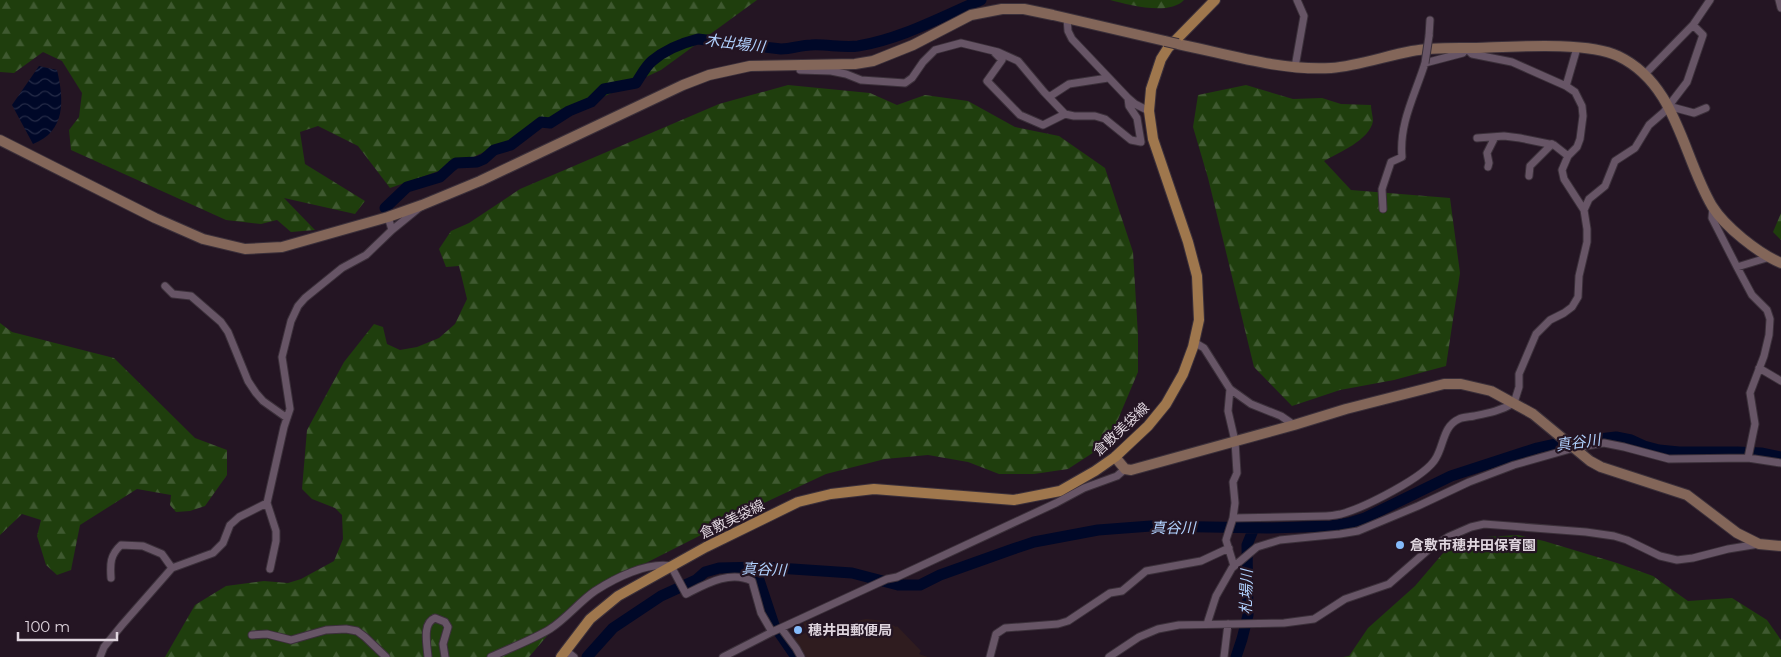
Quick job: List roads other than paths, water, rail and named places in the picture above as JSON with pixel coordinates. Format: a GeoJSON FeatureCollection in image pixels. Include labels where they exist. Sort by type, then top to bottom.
{"type":"FeatureCollection","features":[{"type":"Feature","properties":{"kind":"main road","name":"倉敷美袋線"},"geometry":{"type":"LineString","coordinates":[[568,655],[590,619],[618,596],[673,570],[706,547],[798,502],[823,496],[874,489],[1014,500],[1060,491],[1115,457],[1148,426],[1166,404],[1183,374],[1199,320],[1197,276],[1188,242],[1154,139],[1149,111],[1151,89],[1160,59],[1168,48],[1215,0]]}},
{"type":"Feature","properties":{"kind":"street"},"geometry":{"type":"LineString","coordinates":[[1296,67],[1304,16],[1297,0]]}},
{"type":"Feature","properties":{"kind":"street"},"geometry":{"type":"LineString","coordinates":[[1645,74],[1693,25],[1710,0]]}},
{"type":"Feature","properties":{"kind":"street"},"geometry":{"type":"LineString","coordinates":[[1779,0],[1781,8]]}},
{"type":"Feature","properties":{"kind":"street"},"geometry":{"type":"LineString","coordinates":[[0,140],[184,232],[203,239],[245,248],[282,247],[388,217],[422,205],[480,181],[683,85],[709,75],[750,66],[855,64],[873,61],[913,45],[971,14],[988,11],[1002,9],[1024,10],[1267,63],[1296,67],[1331,68],[1372,61],[1413,50],[1576,48],[1600,50],[1618,56],[1649,78],[1668,106],[1713,206],[1725,222],[1750,243],[1781,263]]}},
{"type":"Feature","properties":{"kind":"street"},"geometry":{"type":"LineString","coordinates":[[1067,18],[1068,31],[1072,39],[1128,98],[1149,111]]}},
{"type":"Feature","properties":{"kind":"street"},"geometry":{"type":"LineString","coordinates":[[1383,209],[1382,189],[1391,162],[1402,157],[1402,129],[1408,106],[1415,94],[1424,63],[1430,36],[1430,20]]}},
{"type":"Feature","properties":{"kind":"street"},"geometry":{"type":"LineString","coordinates":[[1584,210],[1589,199],[1605,186],[1615,161],[1636,148],[1649,125],[1664,112],[1687,82],[1703,35],[1693,25]]}},
{"type":"Feature","properties":{"kind":"street"},"geometry":{"type":"LineString","coordinates":[[771,65],[793,69],[830,71],[846,74],[861,80],[905,83],[912,78],[923,62],[935,50],[961,43],[992,51],[1018,61],[1065,114],[1095,116],[1105,119],[1131,140],[1141,142],[1136,118],[1129,106],[1128,98]]}},
{"type":"Feature","properties":{"kind":"street"},"geometry":{"type":"LineString","coordinates":[[1424,63],[1463,53],[1466,48]]}},
{"type":"Feature","properties":{"kind":"street"},"geometry":{"type":"LineString","coordinates":[[1233,518],[1341,514],[1380,498],[1418,476],[1428,469],[1436,458],[1446,433],[1458,419],[1499,411],[1514,403],[1519,387],[1519,374],[1536,334],[1550,320],[1564,314],[1572,307],[1578,297],[1579,276],[1588,242],[1584,210],[1564,179],[1562,170],[1568,156],[1577,147],[1580,139],[1583,116],[1582,106],[1575,92],[1566,86],[1512,62],[1472,54],[1466,48]]}},
{"type":"Feature","properties":{"kind":"street"},"geometry":{"type":"LineString","coordinates":[[1566,86],[1576,48]]}},
{"type":"Feature","properties":{"kind":"street"},"geometry":{"type":"LineString","coordinates":[[992,51],[1002,60],[987,81],[1020,115],[1043,124],[1065,114]]}},
{"type":"Feature","properties":{"kind":"street"},"geometry":{"type":"LineString","coordinates":[[1049,97],[1069,84],[1108,78]]}},
{"type":"Feature","properties":{"kind":"street"},"geometry":{"type":"LineString","coordinates":[[1668,106],[1694,113],[1706,108]]}},
{"type":"Feature","properties":{"kind":"street"},"geometry":{"type":"LineString","coordinates":[[1488,167],[1487,153],[1495,137]]}},
{"type":"Feature","properties":{"kind":"street"},"geometry":{"type":"LineString","coordinates":[[1477,138],[1520,138],[1552,144],[1568,156]]}},
{"type":"Feature","properties":{"kind":"street"},"geometry":{"type":"LineString","coordinates":[[1529,176],[1530,166],[1552,144]]}},
{"type":"Feature","properties":{"kind":"street"},"geometry":{"type":"LineString","coordinates":[[270,569],[275,551],[276,531],[267,503],[290,410],[282,357],[291,321],[304,298],[342,268],[366,255],[422,205]]}},
{"type":"Feature","properties":{"kind":"street"},"geometry":{"type":"LineString","coordinates":[[1713,206],[1712,218],[1752,295],[1767,310],[1770,319],[1769,335],[1764,356],[1750,393],[1755,424],[1748,454]]}},
{"type":"Feature","properties":{"kind":"street"},"geometry":{"type":"LineString","coordinates":[[388,217],[392,230]]}},
{"type":"Feature","properties":{"kind":"street"},"geometry":{"type":"LineString","coordinates":[[1737,267],[1770,257]]}},
{"type":"Feature","properties":{"kind":"street"},"geometry":{"type":"LineString","coordinates":[[165,286],[173,294],[191,296],[221,322],[228,332],[248,381],[256,393],[263,401],[287,418]]}},
{"type":"Feature","properties":{"kind":"street"},"geometry":{"type":"LineString","coordinates":[[1194,342],[1204,348],[1230,389],[1251,404],[1282,416],[1294,425]]}},
{"type":"Feature","properties":{"kind":"street"},"geometry":{"type":"LineString","coordinates":[[1759,368],[1781,381]]}},
{"type":"Feature","properties":{"kind":"street"},"geometry":{"type":"LineString","coordinates":[[1115,457],[1125,469],[1131,470],[1346,409],[1444,384],[1461,384],[1492,391],[1533,414],[1590,461],[1601,467],[1687,495],[1737,533],[1759,544]]}},
{"type":"Feature","properties":{"kind":"street"},"geometry":{"type":"LineString","coordinates":[[1230,389],[1228,411],[1235,441],[1237,473],[1232,482],[1235,502],[1233,518],[1226,540],[1234,566]]}},
{"type":"Feature","properties":{"kind":"street"},"geometry":{"type":"LineString","coordinates":[[1207,624],[1216,596],[1234,566],[1257,548],[1280,540],[1340,534],[1358,530],[1418,506],[1468,482],[1572,446],[1604,443],[1668,459],[1748,454],[1781,463]]}},
{"type":"Feature","properties":{"kind":"street"},"geometry":{"type":"LineString","coordinates":[[723,657],[876,584],[897,577],[1056,503],[1084,488],[1117,476],[1125,469]]}},
{"type":"Feature","properties":{"kind":"street"},"geometry":{"type":"LineString","coordinates":[[100,657],[104,647],[172,568],[213,553],[223,543],[230,525],[239,517],[267,503]]}},
{"type":"Feature","properties":{"kind":"street"},"geometry":{"type":"LineString","coordinates":[[1109,657],[1139,637],[1158,629],[1207,624],[1284,623],[1314,620],[1345,599],[1389,584],[1428,550],[1448,537],[1471,527],[1484,524],[1614,536],[1627,540],[1660,556],[1677,560],[1759,544],[1781,546]]}},
{"type":"Feature","properties":{"kind":"street"},"geometry":{"type":"LineString","coordinates":[[111,578],[111,556],[121,545],[143,546],[162,554],[172,568]]}},
{"type":"Feature","properties":{"kind":"street"},"geometry":{"type":"LineString","coordinates":[[990,657],[996,634],[1005,628],[1045,626],[1068,621],[1110,593],[1122,591],[1146,571],[1201,561],[1229,548]]}},
{"type":"Feature","properties":{"kind":"street"},"geometry":{"type":"LineString","coordinates":[[491,657],[510,650],[520,643],[550,629],[595,591],[615,580],[633,572],[661,564],[673,570],[686,594],[708,583],[726,577],[746,578],[752,581],[761,612],[796,648],[801,657]]}},
{"type":"Feature","properties":{"kind":"street"},"geometry":{"type":"LineString","coordinates":[[428,657],[427,625],[430,620],[436,618],[446,622],[448,627],[443,644],[445,657]]}},
{"type":"Feature","properties":{"kind":"street"},"geometry":{"type":"LineString","coordinates":[[1224,657],[1228,624]]}},
{"type":"Feature","properties":{"kind":"street"},"geometry":{"type":"LineString","coordinates":[[252,635],[266,634],[291,640],[326,630],[346,629],[357,631],[386,657]]}},
{"type":"Feature","properties":{"kind":"water"},"geometry":{"type":"Polygon","coordinates":[[[39,66],[57,70],[61,103],[57,123],[52,131],[33,144],[12,105],[39,66]]]}},
{"type":"Feature","properties":{"kind":"waterway","name":"木出場川"},"geometry":{"type":"LineString","coordinates":[[385,208],[407,187],[440,177],[456,163],[477,162],[484,159],[494,150],[511,145],[541,122],[550,123],[569,111],[591,102],[604,89],[636,83],[652,61],[668,50],[686,43],[698,39],[781,49],[811,45],[858,46],[905,33],[981,0]]}},
{"type":"Feature","properties":{"kind":"waterway","name":"真谷川"},"geometry":{"type":"LineString","coordinates":[[587,657],[613,628],[661,596],[696,580],[705,572],[719,568],[763,567],[852,573],[898,585],[920,585],[940,575],[1034,542],[1098,530],[1151,526],[1268,528],[1331,526],[1349,523],[1365,518],[1451,476],[1555,444],[1616,437],[1659,450],[1761,453],[1781,457]]}},
{"type":"Feature","properties":{"kind":"waterway","name":"札場川"},"geometry":{"type":"LineString","coordinates":[[1236,657],[1248,615],[1247,545],[1254,528]]}},
{"type":"Feature","properties":{"kind":"waterway"},"geometry":{"type":"LineString","coordinates":[[743,568],[758,577],[774,625],[796,657]]}},
{"type":"Feature","properties":{"kind":"place","name":"倉敷市穂井田保育園"},"geometry":{"type":"Point","coordinates":[1400,545]}},
{"type":"Feature","properties":{"kind":"place","name":"穂井田郵便局"},"geometry":{"type":"Point","coordinates":[798,630]}}]}
